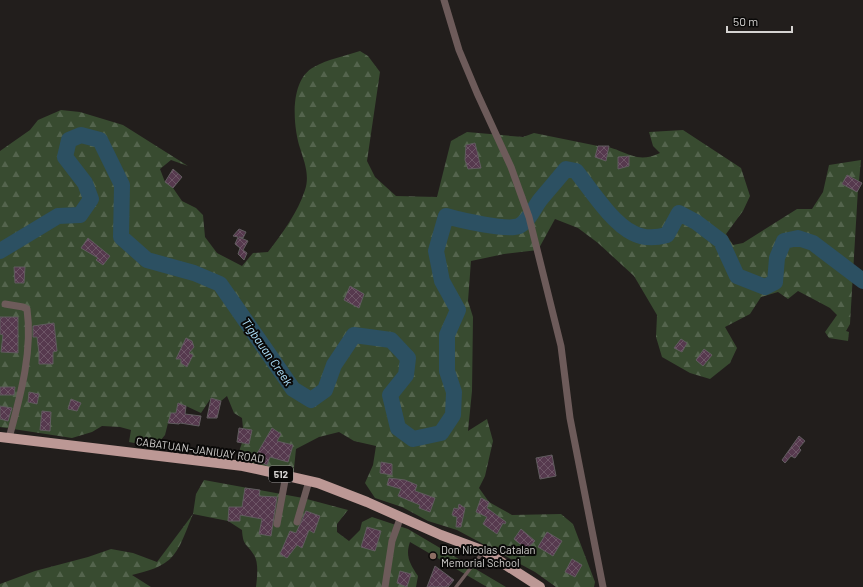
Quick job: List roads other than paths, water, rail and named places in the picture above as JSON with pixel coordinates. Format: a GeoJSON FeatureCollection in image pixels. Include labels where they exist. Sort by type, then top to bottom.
{"type":"FeatureCollection","features":[{"type":"Feature","properties":{"kind":"main road","name":"CABATUAN-JANIUAY ROAD"},"geometry":{"type":"LineString","coordinates":[[5,437],[242,466],[309,481],[367,502],[441,535],[484,551],[540,587]]}},
{"type":"Feature","properties":{"kind":"street"},"geometry":{"type":"LineString","coordinates":[[444,0],[460,50],[477,93],[511,167],[530,217],[561,346],[570,418],[602,587]]}},
{"type":"Feature","properties":{"kind":"street"},"geometry":{"type":"LineString","coordinates":[[5,304],[28,309],[29,338],[23,377],[5,437]]}},
{"type":"Feature","properties":{"kind":"street"},"geometry":{"type":"LineString","coordinates":[[277,524],[286,475]]}},
{"type":"Feature","properties":{"kind":"street"},"geometry":{"type":"LineString","coordinates":[[297,522],[309,481]]}},
{"type":"Feature","properties":{"kind":"street"},"geometry":{"type":"LineString","coordinates":[[385,587],[392,541],[401,516]]}},
{"type":"Feature","properties":{"kind":"lane"},"geometry":{"type":"LineString","coordinates":[[456,587],[484,551]]}},
{"type":"Feature","properties":{"kind":"waterway","name":"Tigbauan Creek"},"geometry":{"type":"LineString","coordinates":[[0,251],[58,216],[80,215],[91,199],[85,183],[65,157],[69,140],[81,135],[100,140],[122,185],[121,237],[147,260],[194,273],[220,284],[293,389],[311,400],[325,390],[334,365],[354,335],[391,340],[408,358],[406,375],[390,395],[398,428],[413,439],[441,433],[453,415],[454,392],[447,371],[447,335],[458,310],[442,281],[436,251],[446,216],[494,226],[519,226],[528,218],[540,200],[566,169],[576,171],[617,222],[633,233],[650,237],[667,235],[679,213],[696,222],[721,241],[737,276],[765,287],[775,282],[777,258],[784,241],[798,238],[813,243],[863,281]]}},
{"type":"Feature","properties":{"kind":"place","name":"Don Nicolas Catalan Memorial School"},"geometry":{"type":"Point","coordinates":[433,556]}}]}
